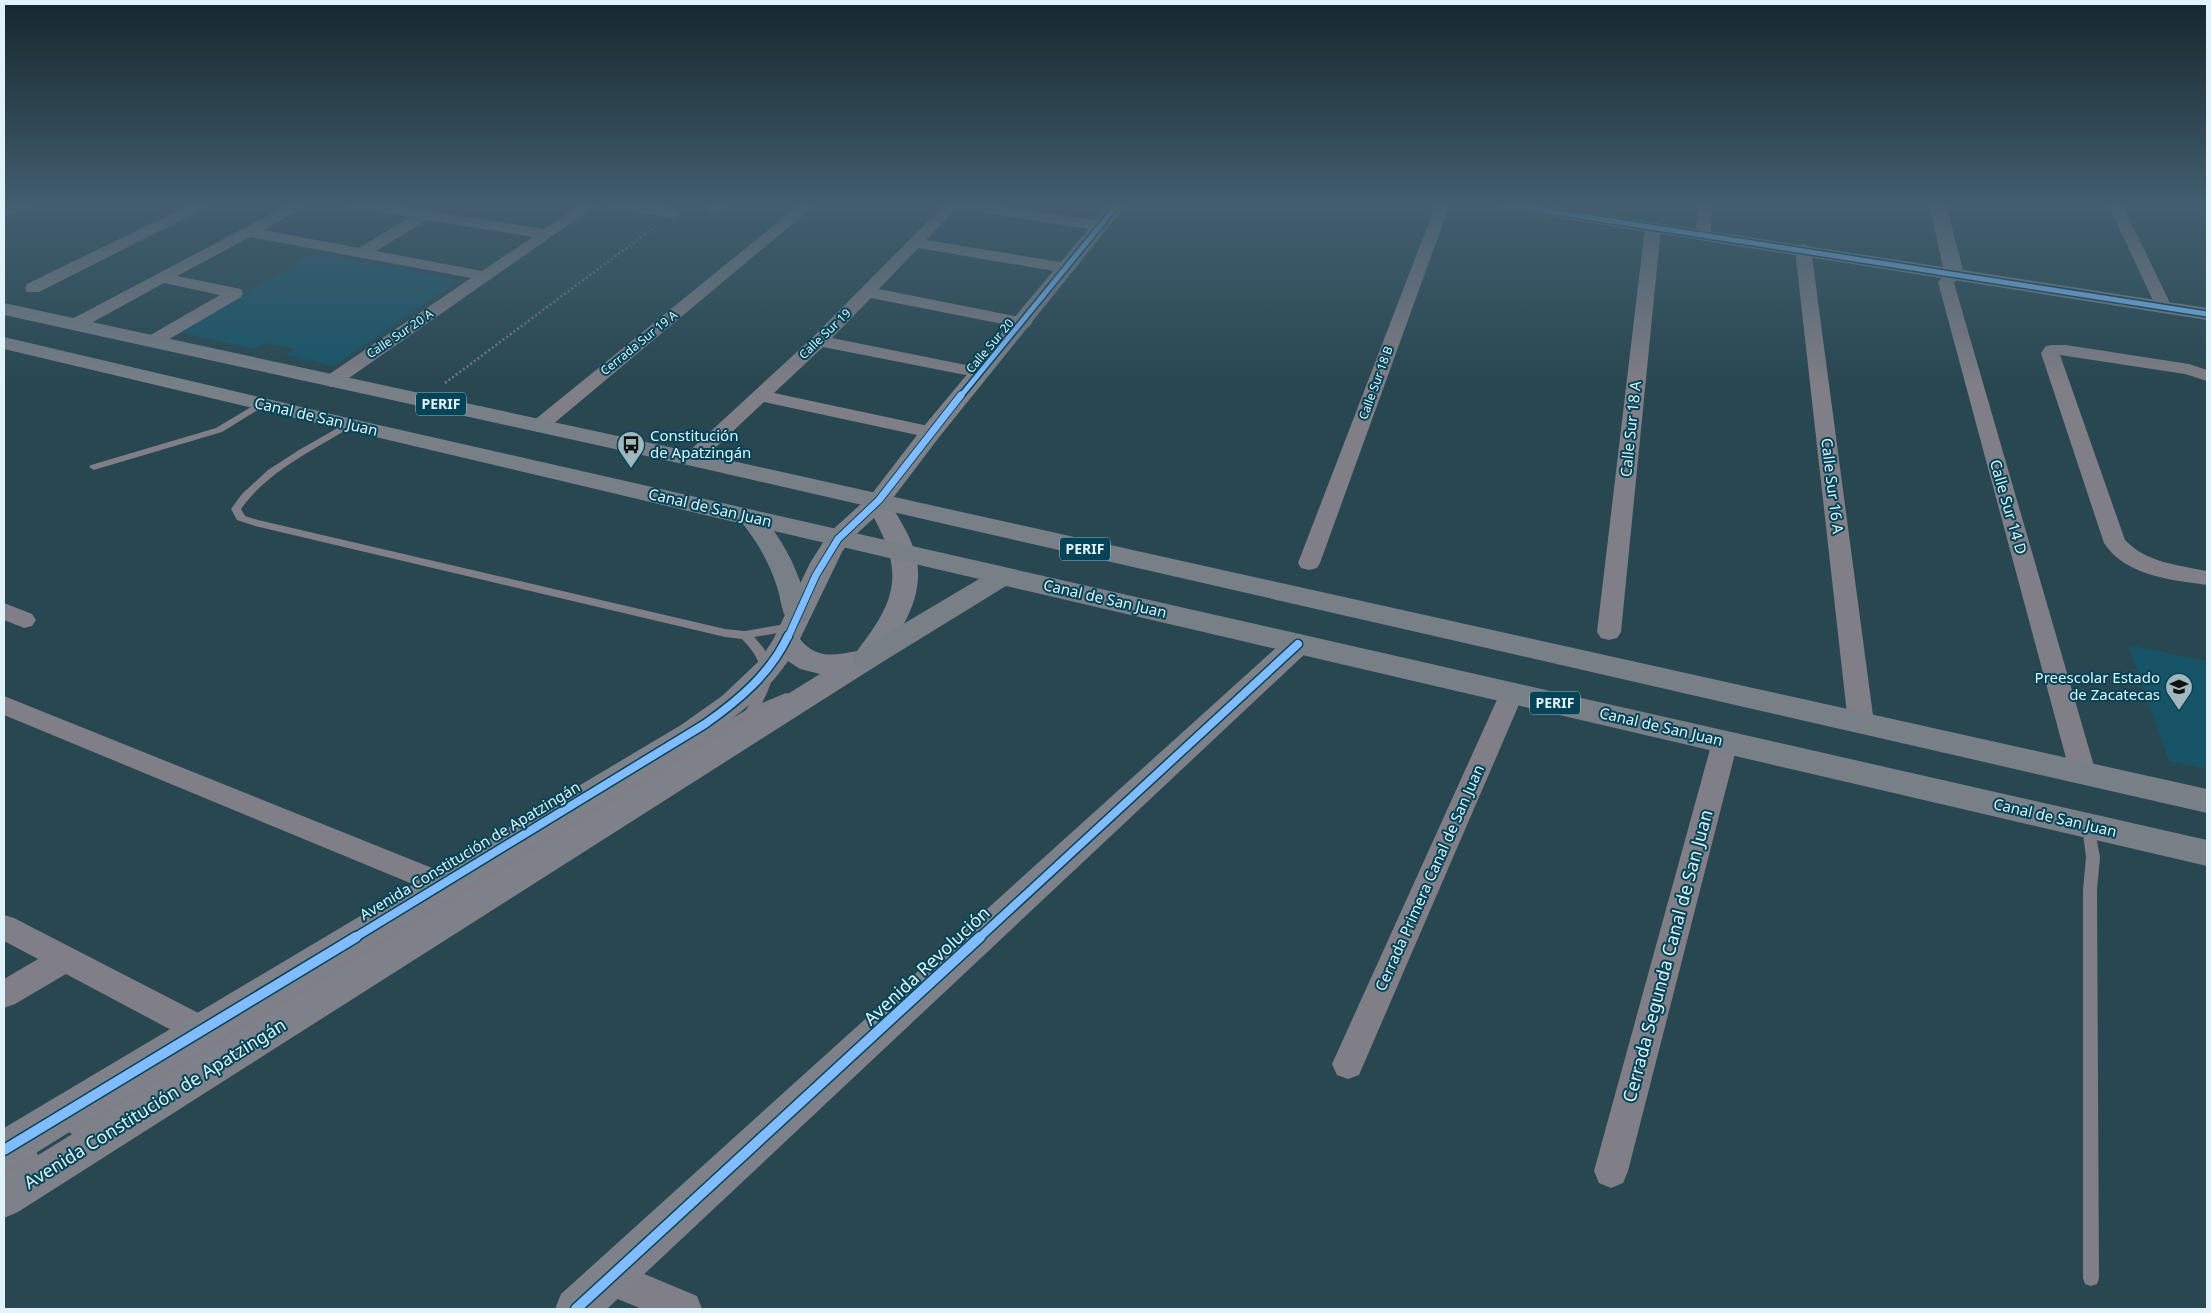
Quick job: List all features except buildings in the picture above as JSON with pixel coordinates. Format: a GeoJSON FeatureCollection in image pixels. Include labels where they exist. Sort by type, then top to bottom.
{"type":"FeatureCollection","features":[{"type":"Feature","properties":{"kind":"main road","name":"PERIF"},"geometry":{"type":"LineString","coordinates":[[4,309],[692,459],[2207,801]]}},
{"type":"Feature","properties":{"kind":"main road","name":"Canal de San Juan"},"geometry":{"type":"LineString","coordinates":[[4,343],[348,425],[2207,853]]}},
{"type":"Feature","properties":{"kind":"main road"},"geometry":{"type":"LineString","coordinates":[[750,517],[776,552],[793,592],[792,627]]}},
{"type":"Feature","properties":{"kind":"main road"},"geometry":{"type":"LineString","coordinates":[[866,659],[1003,576]]}},
{"type":"Feature","properties":{"kind":"street"},"geometry":{"type":"LineString","coordinates":[[33,288],[79,265]]}},
{"type":"Feature","properties":{"kind":"street"},"geometry":{"type":"LineString","coordinates":[[76,324],[186,265]]}},
{"type":"Feature","properties":{"kind":"street"},"geometry":{"type":"LineString","coordinates":[[427,265],[484,276]]}},
{"type":"Feature","properties":{"kind":"street","name":"Calle Sur 20 A"},"geometry":{"type":"LineString","coordinates":[[332,381],[500,265]]}},
{"type":"Feature","properties":{"kind":"street","name":"Cerrada Sur 19 A"},"geometry":{"type":"LineString","coordinates":[[539,426],[734,265]]}},
{"type":"Feature","properties":{"kind":"street","name":"Calle Sur 19"},"geometry":{"type":"LineString","coordinates":[[692,459],[819,341],[893,265]]}},
{"type":"Feature","properties":{"kind":"street"},"geometry":{"type":"LineString","coordinates":[[1049,265],[1066,268]]}},
{"type":"Feature","properties":{"kind":"street","name":"Calle Sur 20"},"geometry":{"type":"LineString","coordinates":[[878,502],[932,432],[1023,323],[1068,265]]}},
{"type":"Feature","properties":{"kind":"street","name":"Calle Sur 18 B"},"geometry":{"type":"LineString","coordinates":[[1309,563],[1420,265]]}},
{"type":"Feature","properties":{"kind":"street","name":"Calle Sur 18 A"},"geometry":{"type":"LineString","coordinates":[[1609,632],[1649,265]]}},
{"type":"Feature","properties":{"kind":"street","name":"Calle Sur 16 A"},"geometry":{"type":"LineString","coordinates":[[1805,265],[1861,723]]}},
{"type":"Feature","properties":{"kind":"street"},"geometry":{"type":"LineString","coordinates":[[1901,265],[2207,314]]}},
{"type":"Feature","properties":{"kind":"street"},"geometry":{"type":"LineString","coordinates":[[1952,265],[1954,274]]}},
{"type":"Feature","properties":{"kind":"street"},"geometry":{"type":"LineString","coordinates":[[2144,265],[2164,307]]}},
{"type":"Feature","properties":{"kind":"street","name":"Calle Sur 14 D"},"geometry":{"type":"LineString","coordinates":[[1954,274],[1946,282],[2083,773]]}},
{"type":"Feature","properties":{"kind":"street"},"geometry":{"type":"LineString","coordinates":[[153,341],[235,293],[162,278]]}},
{"type":"Feature","properties":{"kind":"street"},"geometry":{"type":"LineString","coordinates":[[868,292],[1023,323]]}},
{"type":"Feature","properties":{"kind":"street"},"geometry":{"type":"LineString","coordinates":[[819,341],[981,373]]}},
{"type":"Feature","properties":{"kind":"street"},"geometry":{"type":"LineString","coordinates":[[2207,376],[2189,369],[2066,350],[2052,350],[2050,353],[2115,543],[2127,556],[2149,566],[2207,578]]}},
{"type":"Feature","properties":{"kind":"street"},"geometry":{"type":"LineString","coordinates":[[761,396],[932,432]]}},
{"type":"Feature","properties":{"kind":"street","name":"Avenida Constitución de Apatzingán"},"geometry":{"type":"LineString","coordinates":[[4,1150],[727,709],[751,688],[768,669],[792,627],[815,578],[839,538],[878,502],[903,553],[905,576],[902,601],[892,624],[866,659],[4,1198]]}},
{"type":"Feature","properties":{"kind":"street"},"geometry":{"type":"LineString","coordinates":[[4,611],[24,620]]}},
{"type":"Feature","properties":{"kind":"street"},"geometry":{"type":"LineString","coordinates":[[792,627],[796,654],[809,663],[836,665],[866,659]]}},
{"type":"Feature","properties":{"kind":"street","name":"Avenida Revolución"},"geometry":{"type":"LineString","coordinates":[[576,1309],[1298,644]]}},
{"type":"Feature","properties":{"kind":"street","name":"Cerrada Primera Canal de San Juan"},"geometry":{"type":"LineString","coordinates":[[1348,1064],[1512,693]]}},
{"type":"Feature","properties":{"kind":"street"},"geometry":{"type":"LineString","coordinates":[[4,705],[442,884]]}},
{"type":"Feature","properties":{"kind":"street","name":"Cerrada Segunda Canal de San Juan"},"geometry":{"type":"LineString","coordinates":[[1611,1171],[1725,742]]}},
{"type":"Feature","properties":{"kind":"street"},"geometry":{"type":"LineString","coordinates":[[4,927],[201,1030]]}},
{"type":"Feature","properties":{"kind":"street"},"geometry":{"type":"LineString","coordinates":[[4,994],[66,959]]}},
{"type":"Feature","properties":{"kind":"street"},"geometry":{"type":"LineString","coordinates":[[611,1278],[684,1309]]}},
{"type":"Feature","properties":{"kind":"lane"},"geometry":{"type":"LineString","coordinates":[[94,467],[219,430],[260,404]]}},
{"type":"Feature","properties":{"kind":"lane"},"geometry":{"type":"LineString","coordinates":[[348,425],[275,470],[245,494],[236,509],[241,518],[255,523],[725,633],[745,635],[792,627]]}},
{"type":"Feature","properties":{"kind":"lane"},"geometry":{"type":"LineString","coordinates":[[745,635],[760,649],[768,669],[764,691],[750,714]]}},
{"type":"Feature","properties":{"kind":"lane","name":"Avenida Constitución de Apatzingán"},"geometry":{"type":"LineString","coordinates":[[63,1136],[750,714],[866,659]]}},
{"type":"Feature","properties":{"kind":"lane"},"geometry":{"type":"LineString","coordinates":[[2088,825],[2093,857],[2090,890],[2091,1278]]}},
{"type":"Feature","properties":{"kind":"lane","name":"Avenida Constitución de Apatzingán"},"geometry":{"type":"LineString","coordinates":[[4,1172],[38,1152]]}},
{"type":"Feature","properties":{"kind":"path"},"geometry":{"type":"LineString","coordinates":[[422,400],[602,265]]}},
{"type":"Feature","properties":{"kind":"shaded area"},"geometry":{"type":"Polygon","coordinates":[[[293,265],[384,265],[460,280],[334,366],[286,355],[294,349],[265,343],[255,349],[180,332],[293,265]]]}},
{"type":"Feature","properties":{"kind":"shaded area","name":"Preescolar Estado de Zacatecas"},"geometry":{"type":"Polygon","coordinates":[[[2128,645],[2207,661],[2207,769],[2169,761],[2128,645]]]}},
{"type":"Feature","properties":{"kind":"cycle path"},"geometry":{"type":"LineString","coordinates":[[4,1150],[691,733],[733,704],[757,681],[778,654],[787,639],[816,575],[838,539],[879,500],[932,431],[1069,265]]}},
{"type":"Feature","properties":{"kind":"cycle path"},"geometry":{"type":"LineString","coordinates":[[1895,265],[2207,314]]}},
{"type":"Feature","properties":{"kind":"cycle path"},"geometry":{"type":"LineString","coordinates":[[576,1309],[1298,644]]}},
{"type":"Feature","properties":{"kind":"place","name":"Constitución de Apatzingán"},"geometry":{"type":"Point","coordinates":[631,469]}},
{"type":"Feature","properties":{"kind":"place","name":"Preescolar Estado de Zacatecas"},"geometry":{"type":"Point","coordinates":[2179,711]}}]}
